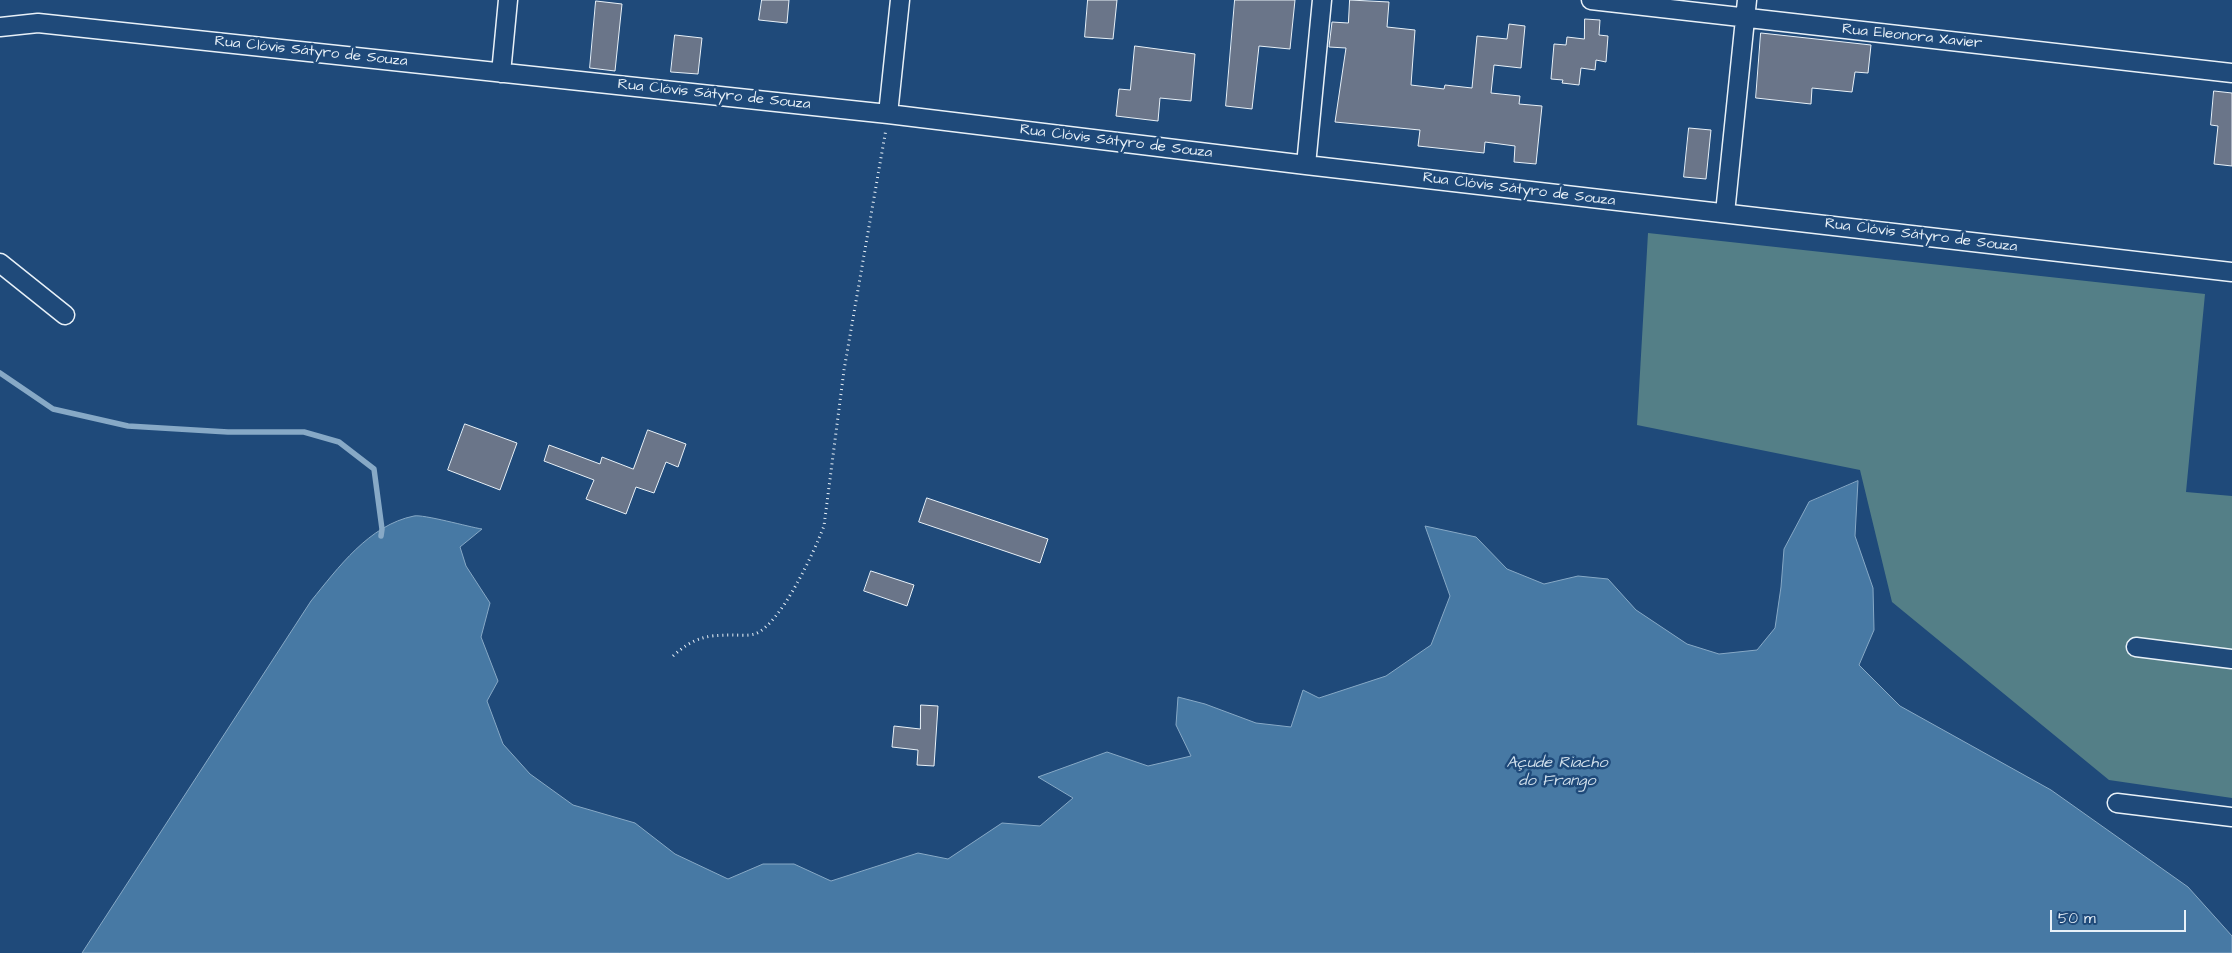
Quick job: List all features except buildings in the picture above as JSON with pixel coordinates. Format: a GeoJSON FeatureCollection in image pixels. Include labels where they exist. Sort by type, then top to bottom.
{"type":"FeatureCollection","features":[{"type":"Feature","properties":{"kind":"street"},"geometry":{"type":"LineString","coordinates":[[501,73],[508,0]]}},
{"type":"Feature","properties":{"kind":"street"},"geometry":{"type":"LineString","coordinates":[[888,114],[900,0]]}},
{"type":"Feature","properties":{"kind":"street"},"geometry":{"type":"LineString","coordinates":[[1306,165],[1322,0]]}},
{"type":"Feature","properties":{"kind":"street","name":"Rua Eleonora Xavier"},"geometry":{"type":"LineString","coordinates":[[1592,0],[2232,73]]}},
{"type":"Feature","properties":{"kind":"street"},"geometry":{"type":"LineString","coordinates":[[1725,213],[1747,0]]}},
{"type":"Feature","properties":{"kind":"street","name":"Rua Clóvis Sátyro de Souza"},"geometry":{"type":"LineString","coordinates":[[0,27],[38,23],[888,114],[1306,165],[2232,272]]}},
{"type":"Feature","properties":{"kind":"street"},"geometry":{"type":"LineString","coordinates":[[0,263],[65,315]]}},
{"type":"Feature","properties":{"kind":"street"},"geometry":{"type":"LineString","coordinates":[[2136,647],[2232,659]]}},
{"type":"Feature","properties":{"kind":"street"},"geometry":{"type":"LineString","coordinates":[[2117,803],[2232,817]]}},
{"type":"Feature","properties":{"kind":"path"},"geometry":{"type":"LineString","coordinates":[[673,656],[688,642],[705,637],[753,634],[766,627],[782,608],[816,547],[824,526],[844,370],[888,114]]}},
{"type":"Feature","properties":{"kind":"green space"},"geometry":{"type":"Polygon","coordinates":[[[1648,233],[2205,294],[2186,492],[2232,496],[2232,798],[2109,780],[1892,602],[1860,470],[1637,425],[1648,233]]]}},
{"type":"Feature","properties":{"kind":"water","name":"Açude Riacho do Frango"},"geometry":{"type":"Polygon","coordinates":[[[1858,481],[1855,536],[1873,588],[1874,630],[1859,665],[1900,706],[2051,790],[2188,887],[2232,936],[2232,953],[82,953],[311,601],[332,575],[369,538],[383,528],[414,516],[482,529],[460,547],[466,566],[490,603],[481,637],[498,681],[487,701],[503,744],[530,774],[573,805],[635,823],[675,854],[728,879],[763,864],[794,864],[831,881],[918,853],[948,859],[1002,823],[1040,826],[1073,798],[1038,777],[1107,752],[1148,766],[1191,756],[1176,725],[1178,697],[1205,704],[1256,723],[1291,727],[1303,690],[1319,698],[1386,676],[1431,645],[1450,596],[1425,526],[1476,537],[1507,569],[1544,584],[1578,576],[1608,579],[1636,610],[1687,644],[1719,654],[1757,650],[1775,628],[1784,549],[1809,502],[1858,481]]]}},
{"type":"Feature","properties":{"kind":"waterway"},"geometry":{"type":"LineString","coordinates":[[0,373],[53,409],[128,426],[228,432],[304,432],[339,442],[374,469],[382,529],[381,536]]}}]}
